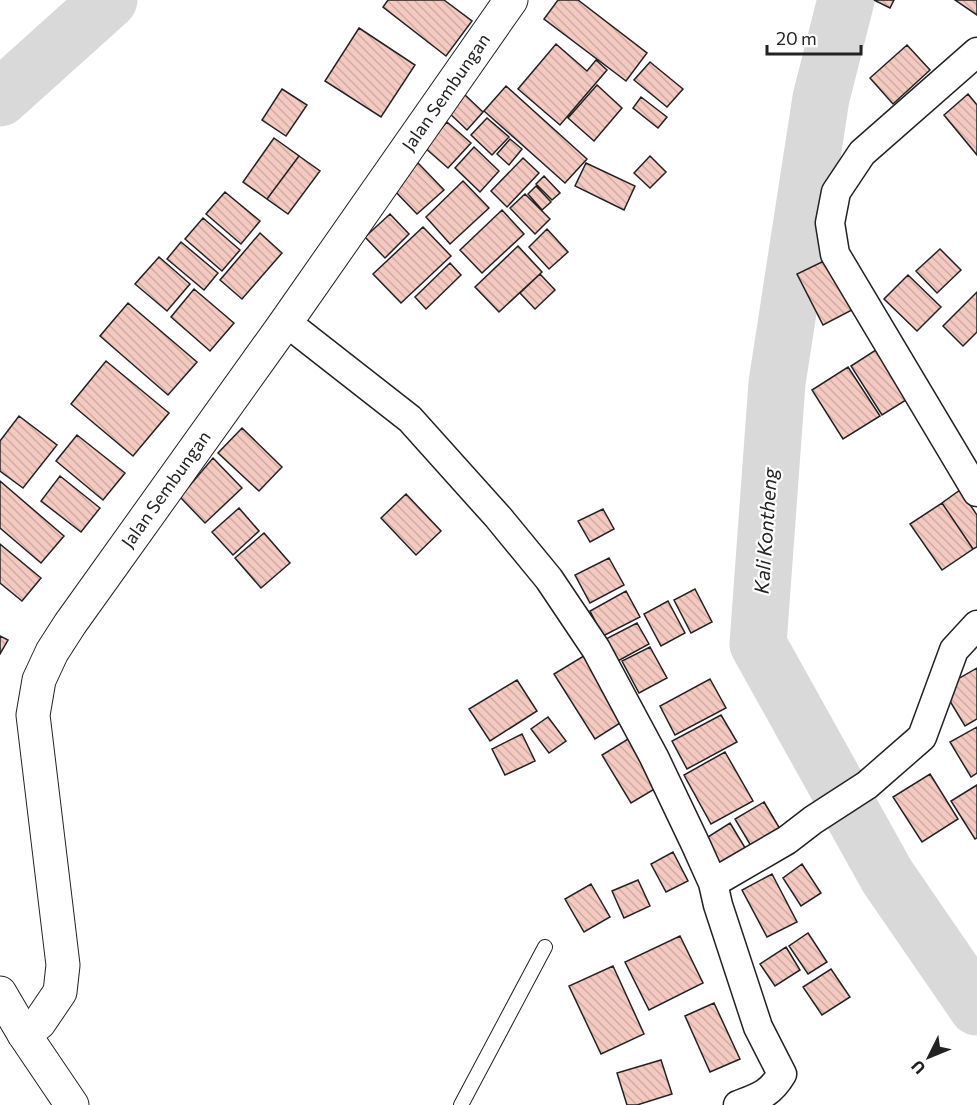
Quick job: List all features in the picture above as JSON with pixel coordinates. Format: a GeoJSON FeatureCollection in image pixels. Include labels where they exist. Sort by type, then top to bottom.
{"type":"FeatureCollection","features":[{"type":"Feature","properties":{"kind":"street","name":"Jalan Sembungan"},"geometry":{"type":"LineString","coordinates":[[24,1034],[39,1023],[60,992],[63,965],[33,715],[39,680],[52,651],[511,0]]}},
{"type":"Feature","properties":{"kind":"street"},"geometry":{"type":"LineString","coordinates":[[977,52],[862,153],[836,192],[830,223],[835,254],[977,492]]}},
{"type":"Feature","properties":{"kind":"street"},"geometry":{"type":"LineString","coordinates":[[286,322],[410,419],[498,517],[549,579],[596,649],[649,747],[713,883],[758,1027],[782,1074],[773,1088],[738,1105]]}},
{"type":"Feature","properties":{"kind":"street"},"geometry":{"type":"LineString","coordinates":[[713,883],[787,840],[813,819],[867,785],[922,737],[954,650],[977,625]]}},
{"type":"Feature","properties":{"kind":"street"},"geometry":{"type":"LineString","coordinates":[[0,993],[24,1034],[72,1105]]}},
{"type":"Feature","properties":{"kind":"lane"},"geometry":{"type":"LineString","coordinates":[[461,1105],[545,947]]}},
{"type":"Feature","properties":{"kind":"building"},"geometry":{"type":"Polygon","coordinates":[[[388,0],[444,0],[472,21],[446,56],[383,7],[388,0]]]}},
{"type":"Feature","properties":{"kind":"building"},"geometry":{"type":"Polygon","coordinates":[[[558,0],[578,0],[647,53],[626,81],[544,19],[558,0]]]}},
{"type":"Feature","properties":{"kind":"building"},"geometry":{"type":"Polygon","coordinates":[[[874,0],[894,0],[890,8],[874,0]]]}},
{"type":"Feature","properties":{"kind":"building"},"geometry":{"type":"Polygon","coordinates":[[[955,0],[977,0],[977,15],[955,0]]]}},
{"type":"Feature","properties":{"kind":"building"},"geometry":{"type":"Polygon","coordinates":[[[359,28],[415,65],[381,117],[325,81],[359,28]]]}},
{"type":"Feature","properties":{"kind":"building"},"geometry":{"type":"Polygon","coordinates":[[[556,44],[587,71],[596,60],[607,70],[560,125],[518,89],[556,44]]]}},
{"type":"Feature","properties":{"kind":"building"},"geometry":{"type":"Polygon","coordinates":[[[907,45],[930,70],[893,104],[870,78],[907,45]]]}},
{"type":"Feature","properties":{"kind":"building"},"geometry":{"type":"Polygon","coordinates":[[[650,62],[683,89],[667,107],[634,80],[650,62]]]}},
{"type":"Feature","properties":{"kind":"building"},"geometry":{"type":"Polygon","coordinates":[[[597,85],[622,108],[594,141],[568,118],[597,85]]]}},
{"type":"Feature","properties":{"kind":"building"},"geometry":{"type":"Polygon","coordinates":[[[506,86],[587,159],[565,183],[484,111],[506,86]]]}},
{"type":"Feature","properties":{"kind":"building"},"geometry":{"type":"Polygon","coordinates":[[[282,89],[307,105],[286,136],[262,120],[282,89]]]}},
{"type":"Feature","properties":{"kind":"building"},"geometry":{"type":"Polygon","coordinates":[[[463,93],[483,112],[467,130],[447,111],[463,93]]]}},
{"type":"Feature","properties":{"kind":"building"},"geometry":{"type":"Polygon","coordinates":[[[968,94],[977,105],[977,155],[944,115],[968,94]]]}},
{"type":"Feature","properties":{"kind":"building"},"geometry":{"type":"Polygon","coordinates":[[[641,97],[667,117],[658,128],[633,108],[641,97]]]}},
{"type":"Feature","properties":{"kind":"building"},"geometry":{"type":"Polygon","coordinates":[[[487,118],[509,137],[492,155],[471,135],[487,118]]]}},
{"type":"Feature","properties":{"kind":"building"},"geometry":{"type":"Polygon","coordinates":[[[447,122],[471,143],[448,168],[424,147],[447,122]]]}},
{"type":"Feature","properties":{"kind":"building"},"geometry":{"type":"Polygon","coordinates":[[[274,138],[299,156],[267,199],[243,182],[274,138]]]}},
{"type":"Feature","properties":{"kind":"building"},"geometry":{"type":"Polygon","coordinates":[[[510,139],[522,149],[509,165],[497,154],[510,139]]]}},
{"type":"Feature","properties":{"kind":"building"},"geometry":{"type":"Polygon","coordinates":[[[474,147],[499,171],[480,192],[455,168],[474,147]]]}},
{"type":"Feature","properties":{"kind":"building"},"geometry":{"type":"Polygon","coordinates":[[[299,156],[320,171],[288,214],[267,199],[299,156]]]}},
{"type":"Feature","properties":{"kind":"building"},"geometry":{"type":"Polygon","coordinates":[[[650,156],[666,172],[650,188],[634,173],[650,156]]]}},
{"type":"Feature","properties":{"kind":"building"},"geometry":{"type":"Polygon","coordinates":[[[523,158],[539,173],[507,207],[491,191],[523,158]]]}},
{"type":"Feature","properties":{"kind":"building"},"geometry":{"type":"Polygon","coordinates":[[[418,163],[444,190],[417,214],[391,187],[418,163]]]}},
{"type":"Feature","properties":{"kind":"building"},"geometry":{"type":"Polygon","coordinates":[[[586,163],[635,186],[624,210],[575,186],[586,163]]]}},
{"type":"Feature","properties":{"kind":"building"},"geometry":{"type":"Polygon","coordinates":[[[544,176],[560,193],[552,200],[536,184],[544,176]]]}},
{"type":"Feature","properties":{"kind":"building"},"geometry":{"type":"Polygon","coordinates":[[[463,181],[489,208],[450,244],[426,217],[463,181]]]}},
{"type":"Feature","properties":{"kind":"building"},"geometry":{"type":"Polygon","coordinates":[[[536,186],[551,202],[542,210],[528,194],[536,186]]]}},
{"type":"Feature","properties":{"kind":"building"},"geometry":{"type":"Polygon","coordinates":[[[225,192],[260,221],[241,244],[206,214],[225,192]]]}},
{"type":"Feature","properties":{"kind":"building"},"geometry":{"type":"Polygon","coordinates":[[[525,194],[550,219],[535,234],[510,208],[525,194]]]}},
{"type":"Feature","properties":{"kind":"building"},"geometry":{"type":"Polygon","coordinates":[[[502,210],[524,234],[482,273],[460,250],[502,210]]]}},
{"type":"Feature","properties":{"kind":"building"},"geometry":{"type":"Polygon","coordinates":[[[390,214],[409,234],[385,258],[365,237],[390,214]]]}},
{"type":"Feature","properties":{"kind":"building"},"geometry":{"type":"Polygon","coordinates":[[[203,218],[240,250],[222,271],[185,239],[203,218]]]}},
{"type":"Feature","properties":{"kind":"building"},"geometry":{"type":"Polygon","coordinates":[[[423,227],[451,256],[401,303],[373,274],[423,227]]]}},
{"type":"Feature","properties":{"kind":"building"},"geometry":{"type":"Polygon","coordinates":[[[547,229],[568,252],[549,269],[529,247],[547,229]]]}},
{"type":"Feature","properties":{"kind":"building"},"geometry":{"type":"Polygon","coordinates":[[[260,233],[282,253],[242,299],[220,280],[260,233]]]}},
{"type":"Feature","properties":{"kind":"building"},"geometry":{"type":"Polygon","coordinates":[[[181,242],[218,273],[204,290],[167,259],[181,242]]]}},
{"type":"Feature","properties":{"kind":"building"},"geometry":{"type":"Polygon","coordinates":[[[518,246],[542,272],[499,312],[475,287],[518,246]]]}},
{"type":"Feature","properties":{"kind":"building"},"geometry":{"type":"Polygon","coordinates":[[[940,249],[961,270],[937,293],[916,271],[940,249]]]}},
{"type":"Feature","properties":{"kind":"building"},"geometry":{"type":"Polygon","coordinates":[[[159,257],[190,284],[167,311],[135,284],[159,257]]]}},
{"type":"Feature","properties":{"kind":"building"},"geometry":{"type":"Polygon","coordinates":[[[826,260],[852,310],[823,325],[797,274],[826,260]]]}},
{"type":"Feature","properties":{"kind":"building"},"geometry":{"type":"Polygon","coordinates":[[[450,263],[461,275],[426,309],[415,297],[450,263]]]}},
{"type":"Feature","properties":{"kind":"building"},"geometry":{"type":"Polygon","coordinates":[[[540,274],[555,290],[535,309],[520,293],[540,274]]]}},
{"type":"Feature","properties":{"kind":"building"},"geometry":{"type":"Polygon","coordinates":[[[908,275],[941,307],[917,331],[884,299],[908,275]]]}},
{"type":"Feature","properties":{"kind":"building"},"geometry":{"type":"Polygon","coordinates":[[[194,289],[234,323],[210,351],[171,317],[194,289]]]}},
{"type":"Feature","properties":{"kind":"building"},"geometry":{"type":"Polygon","coordinates":[[[977,292],[977,332],[963,346],[943,326],[977,292]]]}},
{"type":"Feature","properties":{"kind":"building"},"geometry":{"type":"Polygon","coordinates":[[[128,303],[197,362],[168,395],[100,336],[128,303]]]}},
{"type":"Feature","properties":{"kind":"building"},"geometry":{"type":"Polygon","coordinates":[[[882,346],[914,395],[882,415],[851,366],[882,346]]]}},
{"type":"Feature","properties":{"kind":"building"},"geometry":{"type":"Polygon","coordinates":[[[106,361],[169,413],[133,456],[71,404],[106,361]]]}},
{"type":"Feature","properties":{"kind":"building"},"geometry":{"type":"Polygon","coordinates":[[[848,367],[880,416],[843,439],[812,390],[848,367]]]}},
{"type":"Feature","properties":{"kind":"building"},"geometry":{"type":"Polygon","coordinates":[[[19,416],[57,445],[23,488],[0,471],[0,441],[19,416]]]}},
{"type":"Feature","properties":{"kind":"building"},"geometry":{"type":"Polygon","coordinates":[[[242,428],[282,467],[259,491],[218,453],[242,428]]]}},
{"type":"Feature","properties":{"kind":"building"},"geometry":{"type":"Polygon","coordinates":[[[77,435],[125,473],[103,500],[56,461],[77,435]]]}},
{"type":"Feature","properties":{"kind":"building"},"geometry":{"type":"Polygon","coordinates":[[[213,458],[242,488],[205,523],[180,497],[213,458]]]}},
{"type":"Feature","properties":{"kind":"building"},"geometry":{"type":"Polygon","coordinates":[[[60,476],[100,508],[81,532],[41,501],[60,476]]]}},
{"type":"Feature","properties":{"kind":"building"},"geometry":{"type":"Polygon","coordinates":[[[0,481],[64,536],[41,563],[0,528],[0,481]]]}},
{"type":"Feature","properties":{"kind":"building"},"geometry":{"type":"Polygon","coordinates":[[[960,490],[977,515],[977,547],[973,549],[942,503],[960,490]]]}},
{"type":"Feature","properties":{"kind":"building"},"geometry":{"type":"Polygon","coordinates":[[[406,494],[441,531],[416,555],[381,518],[406,494]]]}},
{"type":"Feature","properties":{"kind":"building"},"geometry":{"type":"Polygon","coordinates":[[[942,503],[973,549],[942,570],[910,524],[942,503]]]}},
{"type":"Feature","properties":{"kind":"building"},"geometry":{"type":"Polygon","coordinates":[[[239,508],[259,531],[233,555],[212,532],[239,508]]]}},
{"type":"Feature","properties":{"kind":"building"},"geometry":{"type":"Polygon","coordinates":[[[603,509],[614,529],[590,542],[578,521],[603,509]]]}},
{"type":"Feature","properties":{"kind":"building"},"geometry":{"type":"Polygon","coordinates":[[[264,533],[290,563],[261,588],[235,558],[264,533]]]}},
{"type":"Feature","properties":{"kind":"building"},"geometry":{"type":"Polygon","coordinates":[[[0,544],[41,578],[22,601],[0,583],[0,544]]]}},
{"type":"Feature","properties":{"kind":"building"},"geometry":{"type":"Polygon","coordinates":[[[609,558],[624,585],[590,603],[575,575],[609,558]]]}},
{"type":"Feature","properties":{"kind":"building"},"geometry":{"type":"Polygon","coordinates":[[[695,589],[712,622],[691,633],[674,600],[695,589]]]}},
{"type":"Feature","properties":{"kind":"building"},"geometry":{"type":"Polygon","coordinates":[[[626,591],[640,617],[603,636],[590,611],[626,591]]]}},
{"type":"Feature","properties":{"kind":"building"},"geometry":{"type":"Polygon","coordinates":[[[668,601],[685,633],[661,646],[644,614],[668,601]]]}},
{"type":"Feature","properties":{"kind":"building"},"geometry":{"type":"Polygon","coordinates":[[[637,623],[649,644],[616,662],[604,640],[637,623]]]}},
{"type":"Feature","properties":{"kind":"building"},"geometry":{"type":"Polygon","coordinates":[[[0,636],[8,640],[0,654],[0,636]]]}},
{"type":"Feature","properties":{"kind":"building"},"geometry":{"type":"Polygon","coordinates":[[[650,647],[667,678],[639,693],[622,661],[650,647]]]}},
{"type":"Feature","properties":{"kind":"building"},"geometry":{"type":"Polygon","coordinates":[[[587,654],[628,718],[595,739],[554,674],[587,654]]]}},
{"type":"Feature","properties":{"kind":"building"},"geometry":{"type":"Polygon","coordinates":[[[977,668],[977,719],[965,726],[942,688],[977,668]]]}},
{"type":"Feature","properties":{"kind":"building"},"geometry":{"type":"Polygon","coordinates":[[[710,679],[726,708],[675,735],[660,706],[710,679]]]}},
{"type":"Feature","properties":{"kind":"building"},"geometry":{"type":"Polygon","coordinates":[[[517,680],[537,711],[490,741],[469,709],[517,680]]]}},
{"type":"Feature","properties":{"kind":"building"},"geometry":{"type":"Polygon","coordinates":[[[721,715],[737,742],[687,769],[672,741],[721,715]]]}},
{"type":"Feature","properties":{"kind":"building"},"geometry":{"type":"Polygon","coordinates":[[[548,717],[566,741],[549,753],[531,729],[548,717]]]}},
{"type":"Feature","properties":{"kind":"building"},"geometry":{"type":"Polygon","coordinates":[[[977,727],[977,773],[971,777],[950,742],[977,727]]]}},
{"type":"Feature","properties":{"kind":"building"},"geometry":{"type":"Polygon","coordinates":[[[522,734],[535,761],[505,775],[492,749],[522,734]]]}},
{"type":"Feature","properties":{"kind":"building"},"geometry":{"type":"Polygon","coordinates":[[[633,736],[663,784],[631,803],[602,755],[633,736]]]}},
{"type":"Feature","properties":{"kind":"building"},"geometry":{"type":"Polygon","coordinates":[[[725,752],[753,801],[711,824],[684,775],[725,752]]]}},
{"type":"Feature","properties":{"kind":"building"},"geometry":{"type":"Polygon","coordinates":[[[930,774],[958,819],[922,842],[893,797],[930,774]]]}},
{"type":"Feature","properties":{"kind":"building"},"geometry":{"type":"Polygon","coordinates":[[[977,785],[977,838],[975,839],[951,801],[977,785]]]}},
{"type":"Feature","properties":{"kind":"building"},"geometry":{"type":"Polygon","coordinates":[[[764,802],[783,834],[754,851],[735,819],[764,802]]]}},
{"type":"Feature","properties":{"kind":"building"},"geometry":{"type":"Polygon","coordinates":[[[730,823],[747,851],[716,869],[700,842],[730,823]]]}},
{"type":"Feature","properties":{"kind":"building"},"geometry":{"type":"Polygon","coordinates":[[[673,852],[688,881],[666,892],[651,864],[673,852]]]}},
{"type":"Feature","properties":{"kind":"building"},"geometry":{"type":"Polygon","coordinates":[[[802,864],[821,893],[801,906],[783,878],[802,864]]]}},
{"type":"Feature","properties":{"kind":"building"},"geometry":{"type":"Polygon","coordinates":[[[772,874],[797,922],[767,937],[742,890],[772,874]]]}},
{"type":"Feature","properties":{"kind":"building"},"geometry":{"type":"Polygon","coordinates":[[[638,880],[650,906],[624,918],[612,891],[638,880]]]}},
{"type":"Feature","properties":{"kind":"building"},"geometry":{"type":"Polygon","coordinates":[[[591,884],[610,917],[584,932],[565,899],[591,884]]]}},
{"type":"Feature","properties":{"kind":"building"},"geometry":{"type":"Polygon","coordinates":[[[808,933],[827,962],[808,974],[789,946],[808,933]]]}},
{"type":"Feature","properties":{"kind":"building"},"geometry":{"type":"Polygon","coordinates":[[[680,936],[703,983],[649,1010],[625,962],[680,936]]]}},
{"type":"Feature","properties":{"kind":"building"},"geometry":{"type":"Polygon","coordinates":[[[786,947],[800,970],[775,986],[760,964],[786,947]]]}},
{"type":"Feature","properties":{"kind":"building"},"geometry":{"type":"Polygon","coordinates":[[[613,966],[644,1034],[601,1054],[569,986],[613,966]]]}},
{"type":"Feature","properties":{"kind":"building"},"geometry":{"type":"Polygon","coordinates":[[[831,969],[850,997],[822,1015],[803,987],[831,969]]]}},
{"type":"Feature","properties":{"kind":"building"},"geometry":{"type":"Polygon","coordinates":[[[714,1003],[740,1059],[710,1072],[685,1016],[714,1003]]]}},
{"type":"Feature","properties":{"kind":"building"},"geometry":{"type":"Polygon","coordinates":[[[661,1060],[672,1094],[637,1105],[627,1105],[617,1073],[661,1060]]]}},
{"type":"Feature","properties":{"kind":"waterway"},"geometry":{"type":"LineString","coordinates":[[0,98],[109,0]]}},
{"type":"Feature","properties":{"kind":"waterway","name":"Kali Kontheng"},"geometry":{"type":"LineString","coordinates":[[846,0],[821,98],[777,383],[758,644],[887,876],[977,1007]]}}]}
